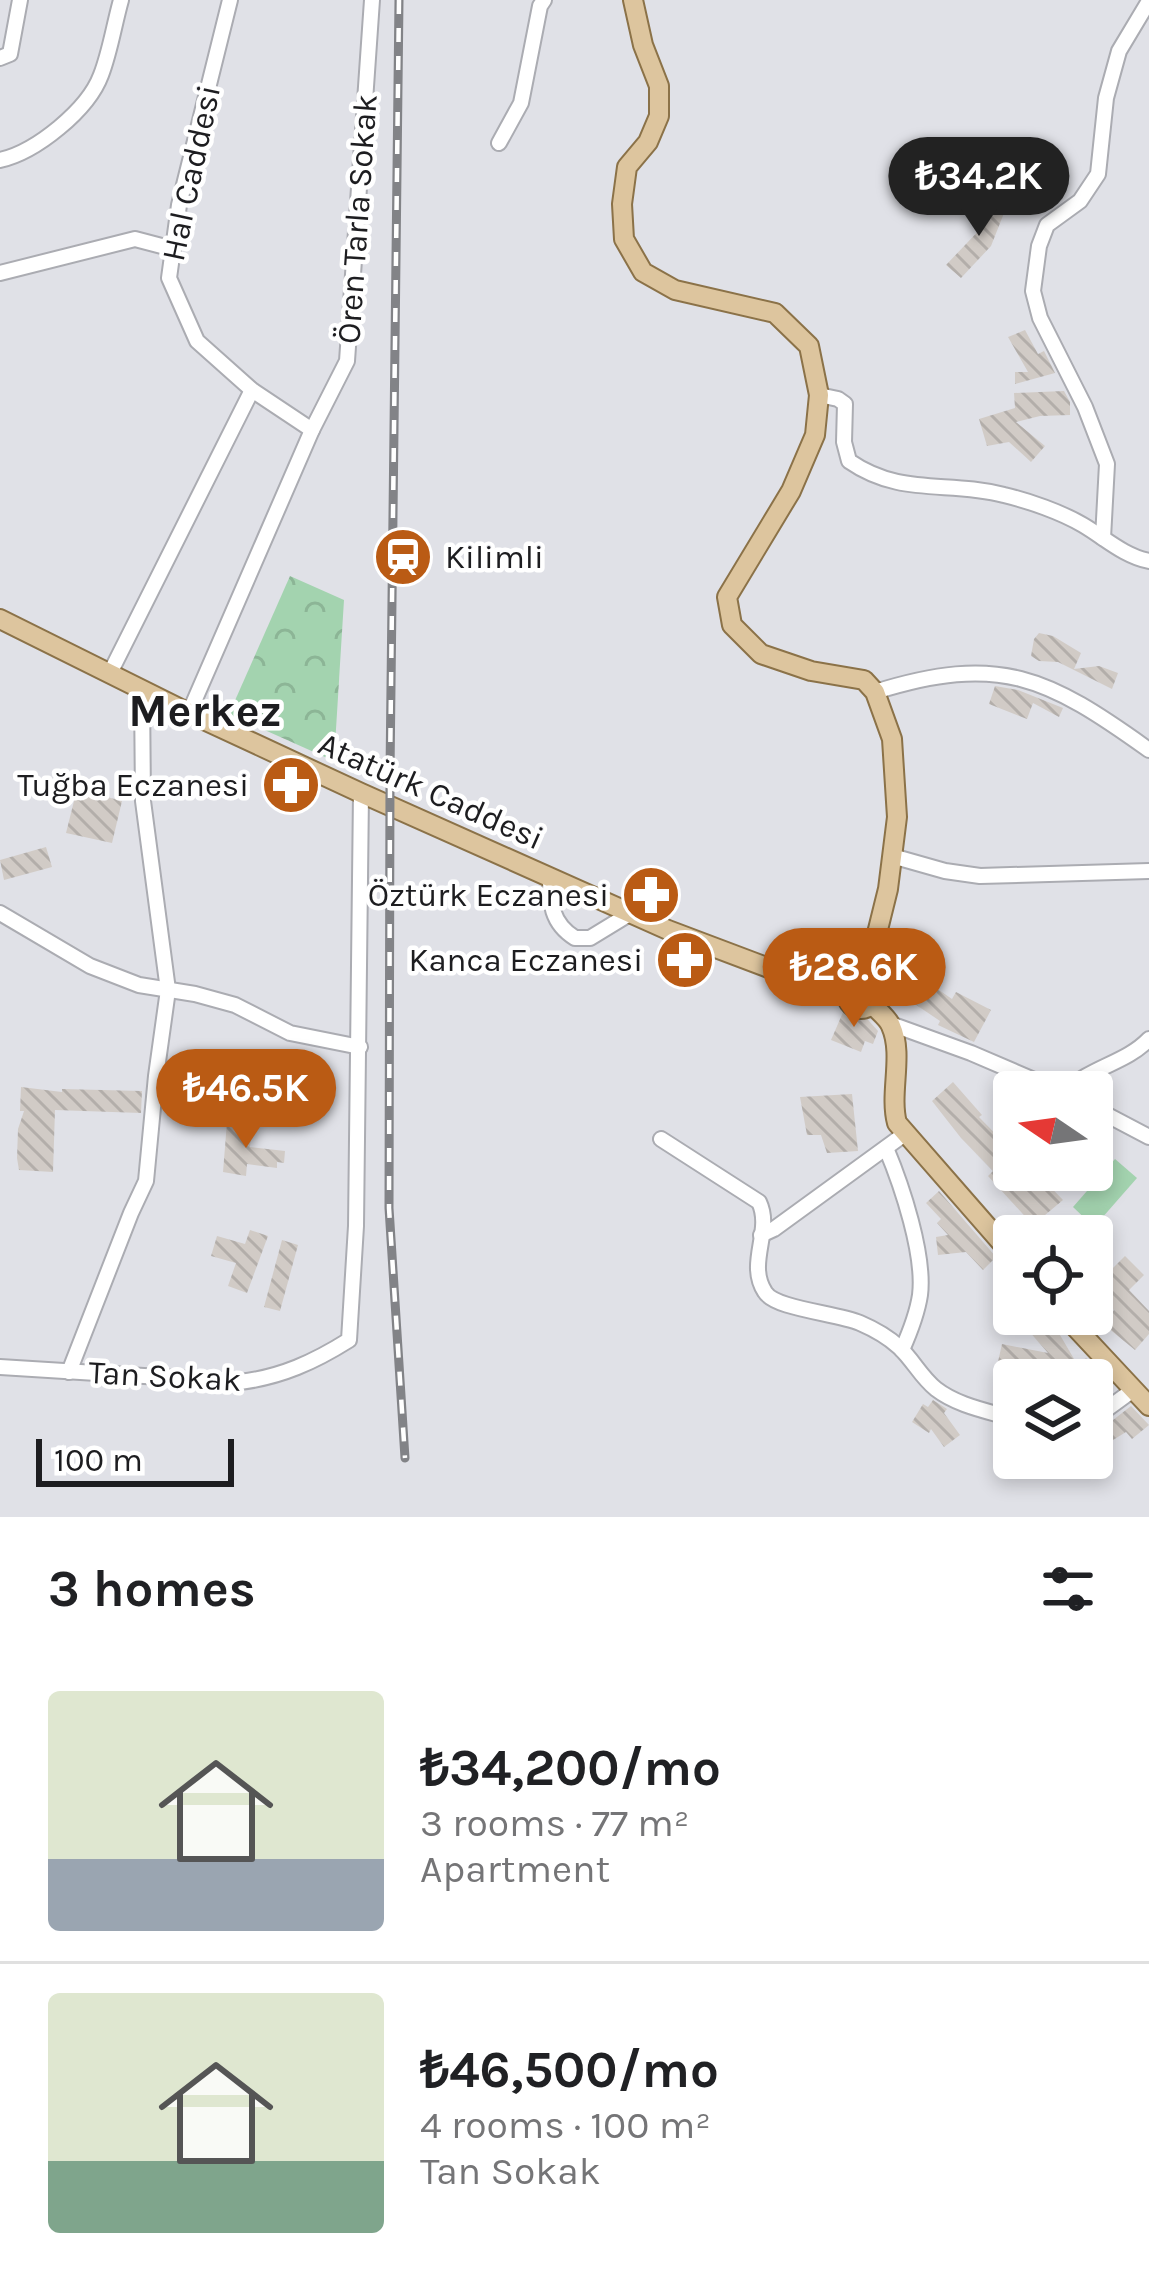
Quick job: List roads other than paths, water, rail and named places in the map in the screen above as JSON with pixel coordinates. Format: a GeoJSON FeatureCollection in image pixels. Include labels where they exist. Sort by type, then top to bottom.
{"type":"FeatureCollection","features":[{"type":"Feature","properties":{"kind":"main road"},"geometry":{"type":"LineString","coordinates":[[634,0],[643,45],[659,86],[659,116],[648,142],[627,167],[624,238],[643,272],[675,290],[775,313],[809,346],[819,395],[815,435],[791,491],[728,597],[732,625],[761,654],[812,671],[863,680],[875,692],[892,740],[897,817],[888,889],[866,982]]}},
{"type":"Feature","properties":{"kind":"main road","name":"Atatürk Caddesi"},"geometry":{"type":"LineString","coordinates":[[0,619],[361,793],[631,913],[846,997]]}},
{"type":"Feature","properties":{"kind":"main road"},"geometry":{"type":"LineString","coordinates":[[866,982],[874,992],[872,1004],[855,1008],[846,997],[852,984],[866,982]]}},
{"type":"Feature","properties":{"kind":"main road"},"geometry":{"type":"LineString","coordinates":[[872,1004],[891,1024],[897,1123],[993,1233]]}},
{"type":"Feature","properties":{"kind":"main road"},"geometry":{"type":"LineString","coordinates":[[1082,1335],[1149,1406]]}},
{"type":"Feature","properties":{"kind":"street"},"geometry":{"type":"LineString","coordinates":[[0,58],[10,54],[20,0]]}},
{"type":"Feature","properties":{"kind":"street"},"geometry":{"type":"LineString","coordinates":[[0,160],[73,117],[100,79],[121,0]]}},
{"type":"Feature","properties":{"kind":"street","name":"Hal Caddesi"},"geometry":{"type":"LineString","coordinates":[[230,0],[179,205],[169,278],[197,341],[252,389],[312,430]]}},
{"type":"Feature","properties":{"kind":"street","name":"Ören Tarla Sokak"},"geometry":{"type":"LineString","coordinates":[[189,713],[312,430],[347,361],[372,0]]}},
{"type":"Feature","properties":{"kind":"street"},"geometry":{"type":"LineString","coordinates":[[499,143],[520,103],[544,0]]}},
{"type":"Feature","properties":{"kind":"street"},"geometry":{"type":"LineString","coordinates":[[1103,538],[1107,464],[1085,407],[1040,318],[1033,291],[1047,225],[1080,201],[1098,174],[1106,98],[1119,51],[1149,1]]}},
{"type":"Feature","properties":{"kind":"street"},"geometry":{"type":"LineString","coordinates":[[0,273],[135,238],[173,249]]}},
{"type":"Feature","properties":{"kind":"street"},"geometry":{"type":"LineString","coordinates":[[110,673],[252,389]]}},
{"type":"Feature","properties":{"kind":"street"},"geometry":{"type":"LineString","coordinates":[[819,395],[845,404],[844,442],[849,461],[869,475],[912,486],[1001,494],[1078,521],[1135,558],[1149,561]]}},
{"type":"Feature","properties":{"kind":"street"},"geometry":{"type":"LineString","coordinates":[[875,692],[945,674],[1014,676],[1078,702],[1149,750]]}},
{"type":"Feature","properties":{"kind":"street"},"geometry":{"type":"LineString","coordinates":[[69,1372],[146,1181],[168,989],[143,801],[142,690]]}},
{"type":"Feature","properties":{"kind":"street","name":"Tan Sokak"},"geometry":{"type":"LineString","coordinates":[[0,1367],[254,1381],[290,1372],[349,1340],[360,1047],[361,793]]}},
{"type":"Feature","properties":{"kind":"street"},"geometry":{"type":"LineString","coordinates":[[892,856],[980,877],[1149,871]]}},
{"type":"Feature","properties":{"kind":"street"},"geometry":{"type":"LineString","coordinates":[[550,877],[553,914],[575,938],[590,938],[631,913]]}},
{"type":"Feature","properties":{"kind":"street"},"geometry":{"type":"LineString","coordinates":[[0,913],[90,966],[139,985],[235,1005],[290,1033],[360,1047]]}},
{"type":"Feature","properties":{"kind":"street"},"geometry":{"type":"LineString","coordinates":[[891,1024],[1014,1071]]}},
{"type":"Feature","properties":{"kind":"street"},"geometry":{"type":"LineString","coordinates":[[1094,1071],[1145,1049]]}},
{"type":"Feature","properties":{"kind":"street"},"geometry":{"type":"LineString","coordinates":[[1113,1118],[1149,1137]]}},
{"type":"Feature","properties":{"kind":"street"},"geometry":{"type":"LineString","coordinates":[[761,1235],[907,1133]]}},
{"type":"Feature","properties":{"kind":"street"},"geometry":{"type":"LineString","coordinates":[[661,1139],[755,1198],[764,1213],[759,1273],[771,1300],[853,1320],[882,1334],[946,1396],[993,1412]]}},
{"type":"Feature","properties":{"kind":"street"},"geometry":{"type":"LineString","coordinates":[[886,1148],[921,1263],[917,1310],[902,1349]]}},
{"type":"Feature","properties":{"kind":"street"},"geometry":{"type":"LineString","coordinates":[[1113,1405],[1133,1390]]}},
{"type":"Feature","properties":{"kind":"railway"},"geometry":{"type":"LineString","coordinates":[[399,0],[389,1208],[405,1458]]}},
{"type":"Feature","properties":{"kind":"place","name":"Kilimli"},"geometry":{"type":"Point","coordinates":[403,557]}},
{"type":"Feature","properties":{"kind":"place","name":"Tuğba Eczanesi"},"geometry":{"type":"Point","coordinates":[291,785]}},
{"type":"Feature","properties":{"kind":"place","name":"Öztürk Eczanesi"},"geometry":{"type":"Point","coordinates":[651,895]}},
{"type":"Feature","properties":{"kind":"place","name":"Kanca Eczanesi"},"geometry":{"type":"Point","coordinates":[685,960]}},
{"type":"Feature","properties":{"kind":"district","name":"Merkez"},"geometry":{"type":"Point","coordinates":[205,711]}}]}
